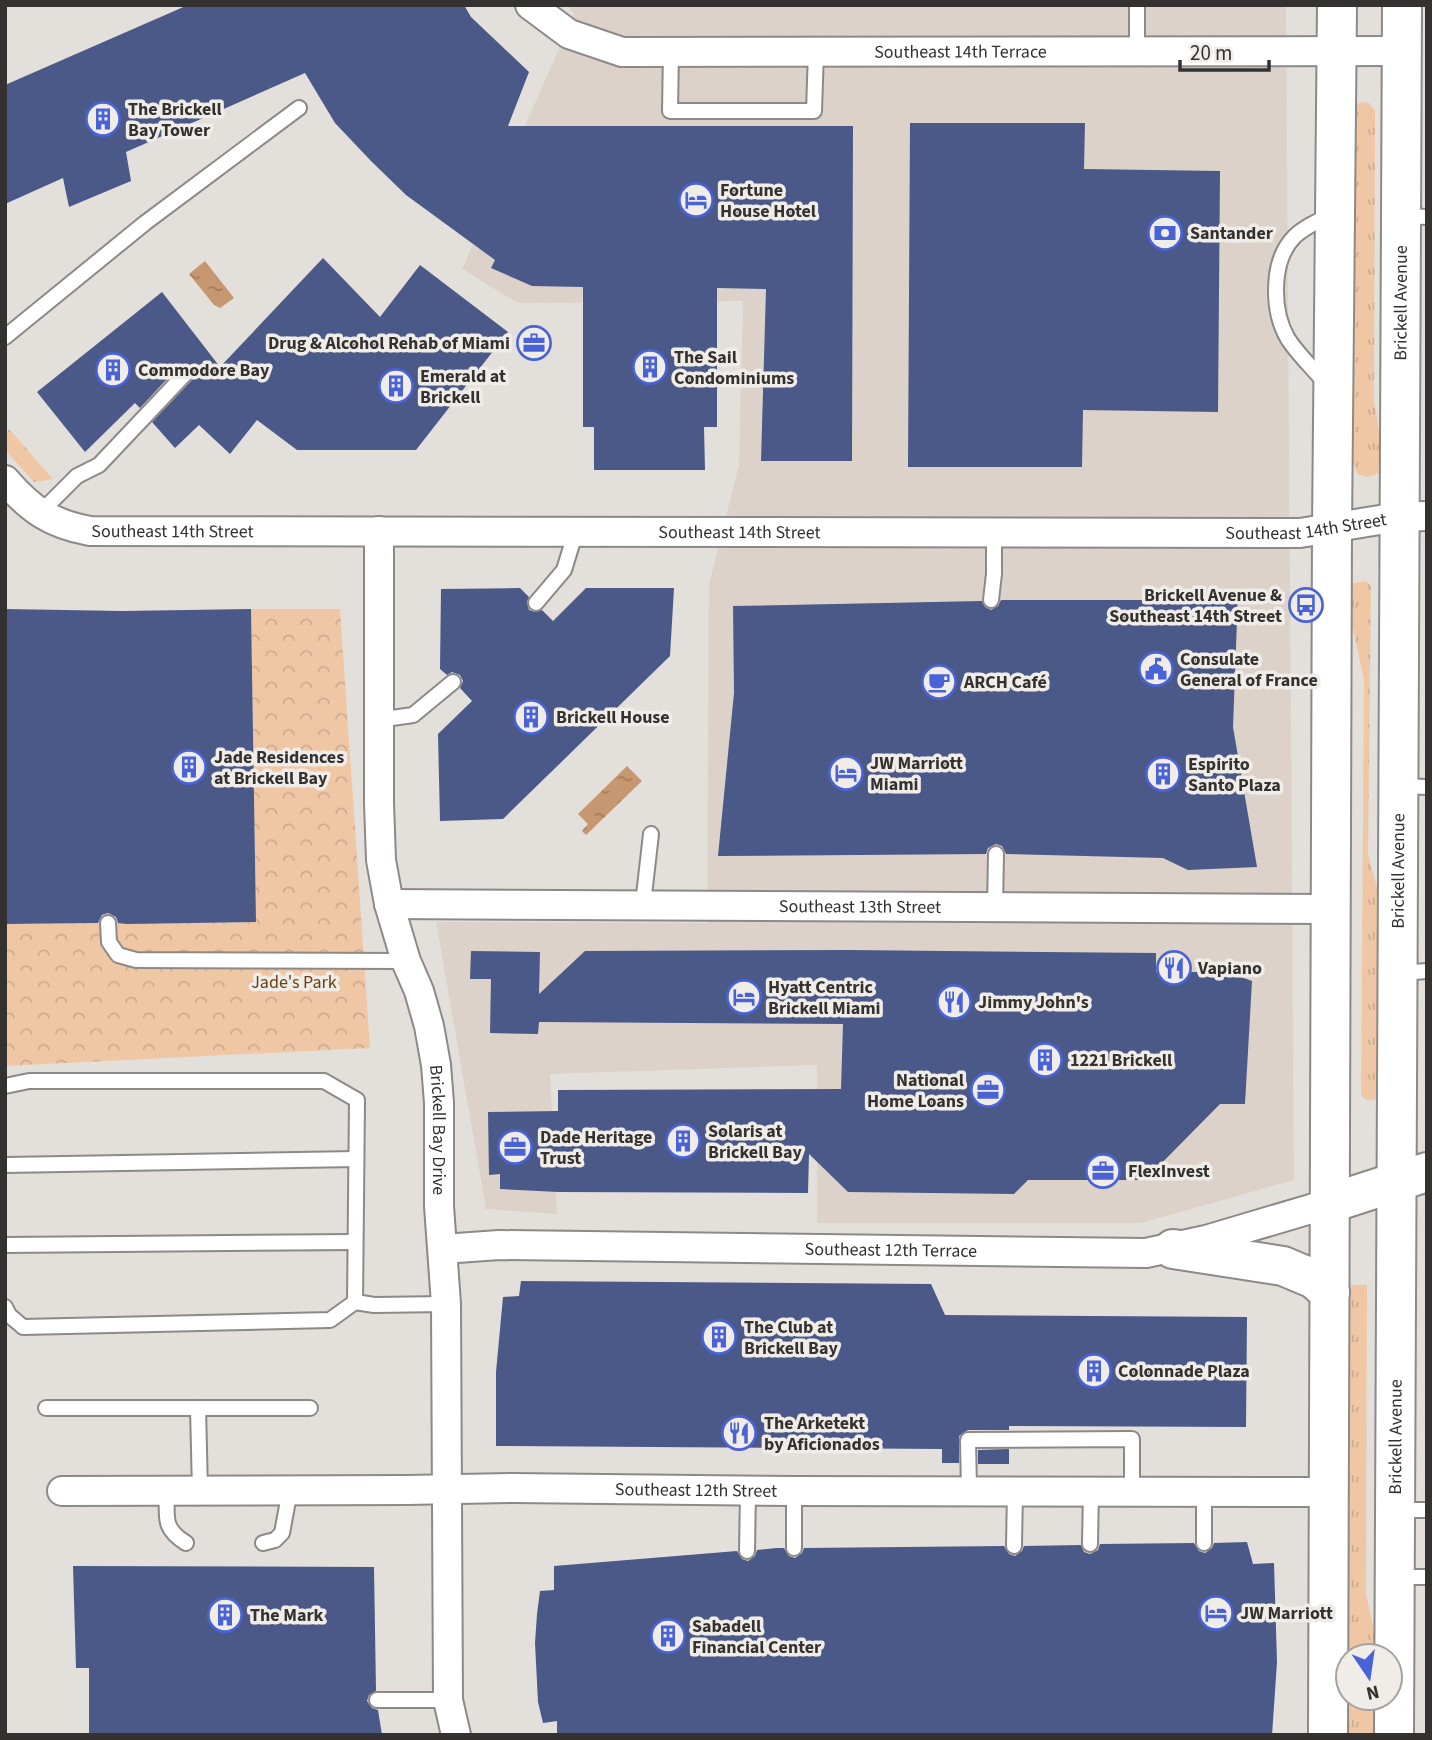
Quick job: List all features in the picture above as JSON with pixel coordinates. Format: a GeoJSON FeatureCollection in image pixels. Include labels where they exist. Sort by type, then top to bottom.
{"type":"FeatureCollection","features":[{"type":"Feature","properties":{"kind":"main road"},"geometry":{"type":"LineString","coordinates":[[1328,1735],[1332,528],[1337,5]]}},
{"type":"Feature","properties":{"kind":"main road","name":"Brickell Avenue"},"geometry":{"type":"LineString","coordinates":[[1394,1735],[1411,1577],[1414,216],[1402,51],[1402,5]]}},
{"type":"Feature","properties":{"kind":"main road"},"geometry":{"type":"LineString","coordinates":[[1331,1203],[1412,1176]]}},
{"type":"Feature","properties":{"kind":"main road"},"geometry":{"type":"LineString","coordinates":[[1173,1249],[1283,1266],[1314,1279],[1330,1293]]}},
{"type":"Feature","properties":{"kind":"street","name":"Southeast 14th Terrace"},"geometry":{"type":"LineString","coordinates":[[530,5],[569,34],[622,52],[1402,51]]}},
{"type":"Feature","properties":{"kind":"street"},"geometry":{"type":"LineString","coordinates":[[5,480],[46,517]]}},
{"type":"Feature","properties":{"kind":"street","name":"Southeast 14th Street"},"geometry":{"type":"LineString","coordinates":[[46,517],[64,526],[90,531],[1300,533],[1413,517]]}},
{"type":"Feature","properties":{"kind":"street","name":"Brickell Bay Drive"},"geometry":{"type":"LineString","coordinates":[[379,531],[378,720],[381,860],[389,904],[425,1014],[436,1065],[439,1103],[439,1206],[446,1304],[448,1700],[456,1735]]}},
{"type":"Feature","properties":{"kind":"street","name":"Southeast 13th Street"},"geometry":{"type":"LineString","coordinates":[[389,904],[1331,909]]}},
{"type":"Feature","properties":{"kind":"street","name":"Southeast 12th Terrace"},"geometry":{"type":"LineString","coordinates":[[443,1249],[499,1245],[1146,1253],[1173,1249],[1331,1203]]}},
{"type":"Feature","properties":{"kind":"street","name":"Southeast 12th Street"},"geometry":{"type":"LineString","coordinates":[[62,1491],[447,1489],[1329,1492]]}},
{"type":"Feature","properties":{"kind":"lane"},"geometry":{"type":"LineString","coordinates":[[1137,5],[1137,51]]}},
{"type":"Feature","properties":{"kind":"lane"},"geometry":{"type":"LineString","coordinates":[[671,51],[670,111],[814,111],[816,51]]}},
{"type":"Feature","properties":{"kind":"lane"},"geometry":{"type":"LineString","coordinates":[[5,337],[145,223],[299,108]]}},
{"type":"Feature","properties":{"kind":"lane"},"geometry":{"type":"LineString","coordinates":[[1333,393],[1297,353],[1286,336],[1278,314],[1277,274],[1282,256],[1294,238],[1313,223],[1335,213]]}},
{"type":"Feature","properties":{"kind":"lane"},"geometry":{"type":"LineString","coordinates":[[46,517],[77,476],[99,465],[186,373]]}},
{"type":"Feature","properties":{"kind":"lane"},"geometry":{"type":"LineString","coordinates":[[536,603],[564,570],[576,531]]}},
{"type":"Feature","properties":{"kind":"lane"},"geometry":{"type":"LineString","coordinates":[[991,600],[994,531]]}},
{"type":"Feature","properties":{"kind":"lane"},"geometry":{"type":"LineString","coordinates":[[378,720],[413,715],[453,682]]}},
{"type":"Feature","properties":{"kind":"lane"},"geometry":{"type":"LineString","coordinates":[[643,904],[651,834]]}},
{"type":"Feature","properties":{"kind":"lane"},"geometry":{"type":"LineString","coordinates":[[995,907],[996,854]]}},
{"type":"Feature","properties":{"kind":"lane"},"geometry":{"type":"LineString","coordinates":[[108,923],[109,942],[118,955],[136,960],[406,961]]}},
{"type":"Feature","properties":{"kind":"lane"},"geometry":{"type":"LineString","coordinates":[[5,1086],[29,1081],[324,1081],[357,1100],[355,1302]]}},
{"type":"Feature","properties":{"kind":"lane"},"geometry":{"type":"LineString","coordinates":[[5,1165],[356,1159]]}},
{"type":"Feature","properties":{"kind":"lane"},"geometry":{"type":"LineString","coordinates":[[5,1245],[355,1242]]}},
{"type":"Feature","properties":{"kind":"lane"},"geometry":{"type":"LineString","coordinates":[[5,1307],[9,1315],[23,1327],[330,1320],[355,1302],[374,1305],[446,1304]]}},
{"type":"Feature","properties":{"kind":"lane"},"geometry":{"type":"LineString","coordinates":[[46,1408],[310,1408]]}},
{"type":"Feature","properties":{"kind":"lane"},"geometry":{"type":"LineString","coordinates":[[198,1408],[200,1491]]}},
{"type":"Feature","properties":{"kind":"lane"},"geometry":{"type":"LineString","coordinates":[[969,1490],[968,1440],[1132,1439],[1132,1491]]}},
{"type":"Feature","properties":{"kind":"lane"},"geometry":{"type":"LineString","coordinates":[[263,1543],[275,1540],[282,1533],[290,1490]]}},
{"type":"Feature","properties":{"kind":"lane"},"geometry":{"type":"LineString","coordinates":[[1014,1546],[1015,1490]]}},
{"type":"Feature","properties":{"kind":"lane"},"geometry":{"type":"LineString","coordinates":[[1090,1545],[1091,1490]]}},
{"type":"Feature","properties":{"kind":"lane"},"geometry":{"type":"LineString","coordinates":[[167,1491],[169,1527],[172,1534],[186,1543]]}},
{"type":"Feature","properties":{"kind":"lane"},"geometry":{"type":"LineString","coordinates":[[747,1550],[748,1491]]}},
{"type":"Feature","properties":{"kind":"lane"},"geometry":{"type":"LineString","coordinates":[[794,1491],[794,1548]]}},
{"type":"Feature","properties":{"kind":"lane"},"geometry":{"type":"LineString","coordinates":[[1204,1491],[1204,1543]]}},
{"type":"Feature","properties":{"kind":"lane"},"geometry":{"type":"LineString","coordinates":[[377,1699],[448,1700]]}},
{"type":"Feature","properties":{"kind":"shaded area"},"geometry":{"type":"Polygon","coordinates":[[[567,5],[1286,5],[1294,1180],[1141,1223],[817,1223],[817,1065],[550,1074],[557,1214],[486,1209],[436,922],[707,923],[709,584],[739,465],[743,301],[518,303],[462,269],[574,14],[567,5]]]}},
{"type":"Feature","properties":{"kind":"green space"},"geometry":{"type":"Polygon","coordinates":[[[1369,103],[1375,111],[1374,399],[1382,450],[1380,473],[1368,477],[1357,474],[1352,458],[1352,111],[1357,104],[1369,103]]]}},
{"type":"Feature","properties":{"kind":"green space"},"geometry":{"type":"Polygon","coordinates":[[[9,429],[53,479],[34,482],[5,450],[5,437],[9,429]]]}},
{"type":"Feature","properties":{"kind":"green space"},"geometry":{"type":"Polygon","coordinates":[[[1366,581],[1371,586],[1368,855],[1385,916],[1380,1096],[1374,1100],[1366,1100],[1361,1095],[1364,680],[1350,615],[1350,586],[1366,581]]]}},
{"type":"Feature","properties":{"kind":"green space","name":"Jade's Park"},"geometry":{"type":"Polygon","coordinates":[[[251,609],[340,609],[370,1048],[5,1066],[5,924],[256,922],[251,609]]]}},
{"type":"Feature","properties":{"kind":"green space"},"geometry":{"type":"Polygon","coordinates":[[[1346,1285],[1367,1285],[1366,1594],[1377,1642],[1345,1642],[1346,1285]]]}},
{"type":"Feature","properties":{"kind":"green space"},"geometry":{"type":"Polygon","coordinates":[[[1345,1712],[1378,1712],[1378,1735],[1345,1735],[1345,1712]]]}},
{"type":"Feature","properties":{"kind":"water"},"geometry":{"type":"Polygon","coordinates":[[[205,261],[234,298],[220,308],[214,305],[189,274],[205,261]]]}},
{"type":"Feature","properties":{"kind":"water"},"geometry":{"type":"Polygon","coordinates":[[[627,766],[642,781],[586,835],[582,831],[588,824],[578,814],[627,766]]]}},
{"type":"Feature","properties":{"kind":"building"},"geometry":{"type":"Polygon","coordinates":[[[188,5],[464,5],[471,17],[529,72],[508,126],[853,126],[852,461],[761,461],[766,289],[717,288],[717,427],[704,427],[705,470],[594,470],[594,427],[583,427],[583,287],[532,286],[491,268],[495,260],[406,195],[371,161],[335,123],[305,73],[126,152],[131,181],[69,207],[63,178],[5,204],[5,85],[188,5]]]}},
{"type":"Feature","properties":{"kind":"building"},"geometry":{"type":"Polygon","coordinates":[[[910,123],[1085,123],[1084,169],[1220,171],[1218,412],[1083,410],[1082,467],[908,467],[910,123]]]}},
{"type":"Feature","properties":{"kind":"building"},"geometry":{"type":"Polygon","coordinates":[[[323,258],[380,317],[420,265],[508,332],[416,450],[297,450],[257,420],[230,454],[199,425],[175,448],[152,422],[193,379],[195,370],[188,364],[179,366],[140,408],[135,403],[85,452],[37,392],[162,292],[220,367],[323,258]]]}},
{"type":"Feature","properties":{"kind":"building","name":"Brickell House"},"geometry":{"type":"Polygon","coordinates":[[[520,588],[529,597],[529,610],[542,610],[553,621],[586,588],[674,588],[670,656],[503,819],[440,821],[438,734],[472,701],[460,688],[463,681],[460,675],[452,672],[447,675],[440,669],[441,589],[520,588]]]}},
{"type":"Feature","properties":{"kind":"building"},"geometry":{"type":"Polygon","coordinates":[[[1170,593],[1238,594],[1233,727],[1257,867],[1188,870],[1163,858],[1006,854],[1002,846],[996,844],[988,848],[986,854],[718,856],[734,693],[733,606],[982,601],[985,607],[991,610],[998,606],[1001,600],[1154,600],[1170,593]]]}},
{"type":"Feature","properties":{"kind":"building"},"geometry":{"type":"Polygon","coordinates":[[[5,609],[251,609],[256,922],[126,924],[118,923],[116,917],[108,913],[102,915],[98,923],[5,924],[5,609]]]}},
{"type":"Feature","properties":{"kind":"building","name":"1221 Brickell"},"geometry":{"type":"Polygon","coordinates":[[[471,951],[540,952],[539,994],[585,951],[1156,953],[1156,972],[1227,972],[1252,981],[1245,1104],[1220,1104],[1145,1180],[1028,1180],[1014,1194],[848,1192],[809,1154],[808,1193],[558,1192],[500,1189],[500,1174],[489,1175],[488,1112],[558,1111],[558,1090],[841,1089],[843,1024],[539,1022],[538,1034],[490,1033],[491,979],[470,979],[471,951]]]}},
{"type":"Feature","properties":{"kind":"building","name":"The Club at Brickell Bay"},"geometry":{"type":"Polygon","coordinates":[[[521,1281],[931,1284],[945,1315],[1247,1317],[1246,1427],[1009,1426],[1009,1430],[968,1430],[959,1436],[959,1463],[942,1463],[942,1449],[496,1446],[496,1372],[503,1297],[519,1296],[521,1281]]]}},
{"type":"Feature","properties":{"kind":"building"},"geometry":{"type":"Polygon","coordinates":[[[1009,1449],[1009,1464],[978,1464],[978,1450],[1009,1449]]]}},
{"type":"Feature","properties":{"kind":"building"},"geometry":{"type":"Polygon","coordinates":[[[1247,1542],[1253,1564],[1274,1563],[1277,1662],[1272,1735],[557,1735],[557,1721],[543,1723],[538,1702],[535,1643],[537,1614],[540,1591],[554,1590],[554,1566],[737,1551],[742,1559],[748,1561],[755,1556],[757,1550],[777,1548],[784,1548],[789,1556],[795,1558],[804,1548],[1004,1546],[1009,1554],[1015,1556],[1024,1546],[1081,1545],[1084,1552],[1090,1554],[1098,1550],[1100,1544],[1194,1543],[1199,1551],[1205,1553],[1214,1543],[1247,1542]]]}},
{"type":"Feature","properties":{"kind":"building"},"geometry":{"type":"Polygon","coordinates":[[[73,1566],[374,1567],[376,1691],[369,1695],[367,1701],[372,1708],[378,1710],[382,1735],[89,1735],[89,1668],[76,1668],[73,1566]]]}},
{"type":"Feature","properties":{"kind":"place","name":"The Brickell Bay Tower"},"geometry":{"type":"Point","coordinates":[103,119]}},
{"type":"Feature","properties":{"kind":"place","name":"Fortune House Hotel"},"geometry":{"type":"Point","coordinates":[696,200]}},
{"type":"Feature","properties":{"kind":"place","name":"Santander"},"geometry":{"type":"Point","coordinates":[1165,233]}},
{"type":"Feature","properties":{"kind":"place","name":"Drug & Alcohol Rehab of Miami"},"geometry":{"type":"Point","coordinates":[534,343]}},
{"type":"Feature","properties":{"kind":"place","name":"The Sail Condominiums"},"geometry":{"type":"Point","coordinates":[650,367]}},
{"type":"Feature","properties":{"kind":"place","name":"Commodore Bay"},"geometry":{"type":"Point","coordinates":[113,370]}},
{"type":"Feature","properties":{"kind":"place","name":"Emerald at Brickell"},"geometry":{"type":"Point","coordinates":[396,386]}},
{"type":"Feature","properties":{"kind":"place","name":"Brickell Avenue & Southeast 14th Street"},"geometry":{"type":"Point","coordinates":[1306,605]}},
{"type":"Feature","properties":{"kind":"place","name":"Consulate General of France"},"geometry":{"type":"Point","coordinates":[1156,669]}},
{"type":"Feature","properties":{"kind":"place","name":"ARCH Café"},"geometry":{"type":"Point","coordinates":[939,682]}},
{"type":"Feature","properties":{"kind":"place","name":"Brickell House"},"geometry":{"type":"Point","coordinates":[531,717]}},
{"type":"Feature","properties":{"kind":"place","name":"Jade Residences at Brickell Bay"},"geometry":{"type":"Point","coordinates":[189,767]}},
{"type":"Feature","properties":{"kind":"place","name":"JW Marriott Miami"},"geometry":{"type":"Point","coordinates":[846,773]}},
{"type":"Feature","properties":{"kind":"place","name":"Espirito Santo Plaza"},"geometry":{"type":"Point","coordinates":[1163,774]}},
{"type":"Feature","properties":{"kind":"place","name":"Vapiano"},"geometry":{"type":"Point","coordinates":[1174,968]}},
{"type":"Feature","properties":{"kind":"place","name":"Hyatt Centric Brickell Miami"},"geometry":{"type":"Point","coordinates":[744,997]}},
{"type":"Feature","properties":{"kind":"place","name":"Jimmy John's"},"geometry":{"type":"Point","coordinates":[954,1002]}},
{"type":"Feature","properties":{"kind":"place","name":"1221 Brickell"},"geometry":{"type":"Point","coordinates":[1045,1060]}},
{"type":"Feature","properties":{"kind":"place","name":"National Home Loans"},"geometry":{"type":"Point","coordinates":[988,1090]}},
{"type":"Feature","properties":{"kind":"place","name":"Solaris at Brickell Bay"},"geometry":{"type":"Point","coordinates":[683,1141]}},
{"type":"Feature","properties":{"kind":"place","name":"Dade Heritage Trust"},"geometry":{"type":"Point","coordinates":[515,1147]}},
{"type":"Feature","properties":{"kind":"place","name":"FlexInvest"},"geometry":{"type":"Point","coordinates":[1103,1171]}},
{"type":"Feature","properties":{"kind":"place","name":"The Club at Brickell Bay"},"geometry":{"type":"Point","coordinates":[719,1337]}},
{"type":"Feature","properties":{"kind":"place","name":"Colonnade Plaza"},"geometry":{"type":"Point","coordinates":[1094,1371]}},
{"type":"Feature","properties":{"kind":"place","name":"The Arketekt by Aficionados"},"geometry":{"type":"Point","coordinates":[739,1433]}},
{"type":"Feature","properties":{"kind":"place","name":"JW Marriott"},"geometry":{"type":"Point","coordinates":[1216,1613]}},
{"type":"Feature","properties":{"kind":"place","name":"The Mark"},"geometry":{"type":"Point","coordinates":[225,1615]}},
{"type":"Feature","properties":{"kind":"place","name":"Sabadell Financial Center"},"geometry":{"type":"Point","coordinates":[668,1636]}}]}
